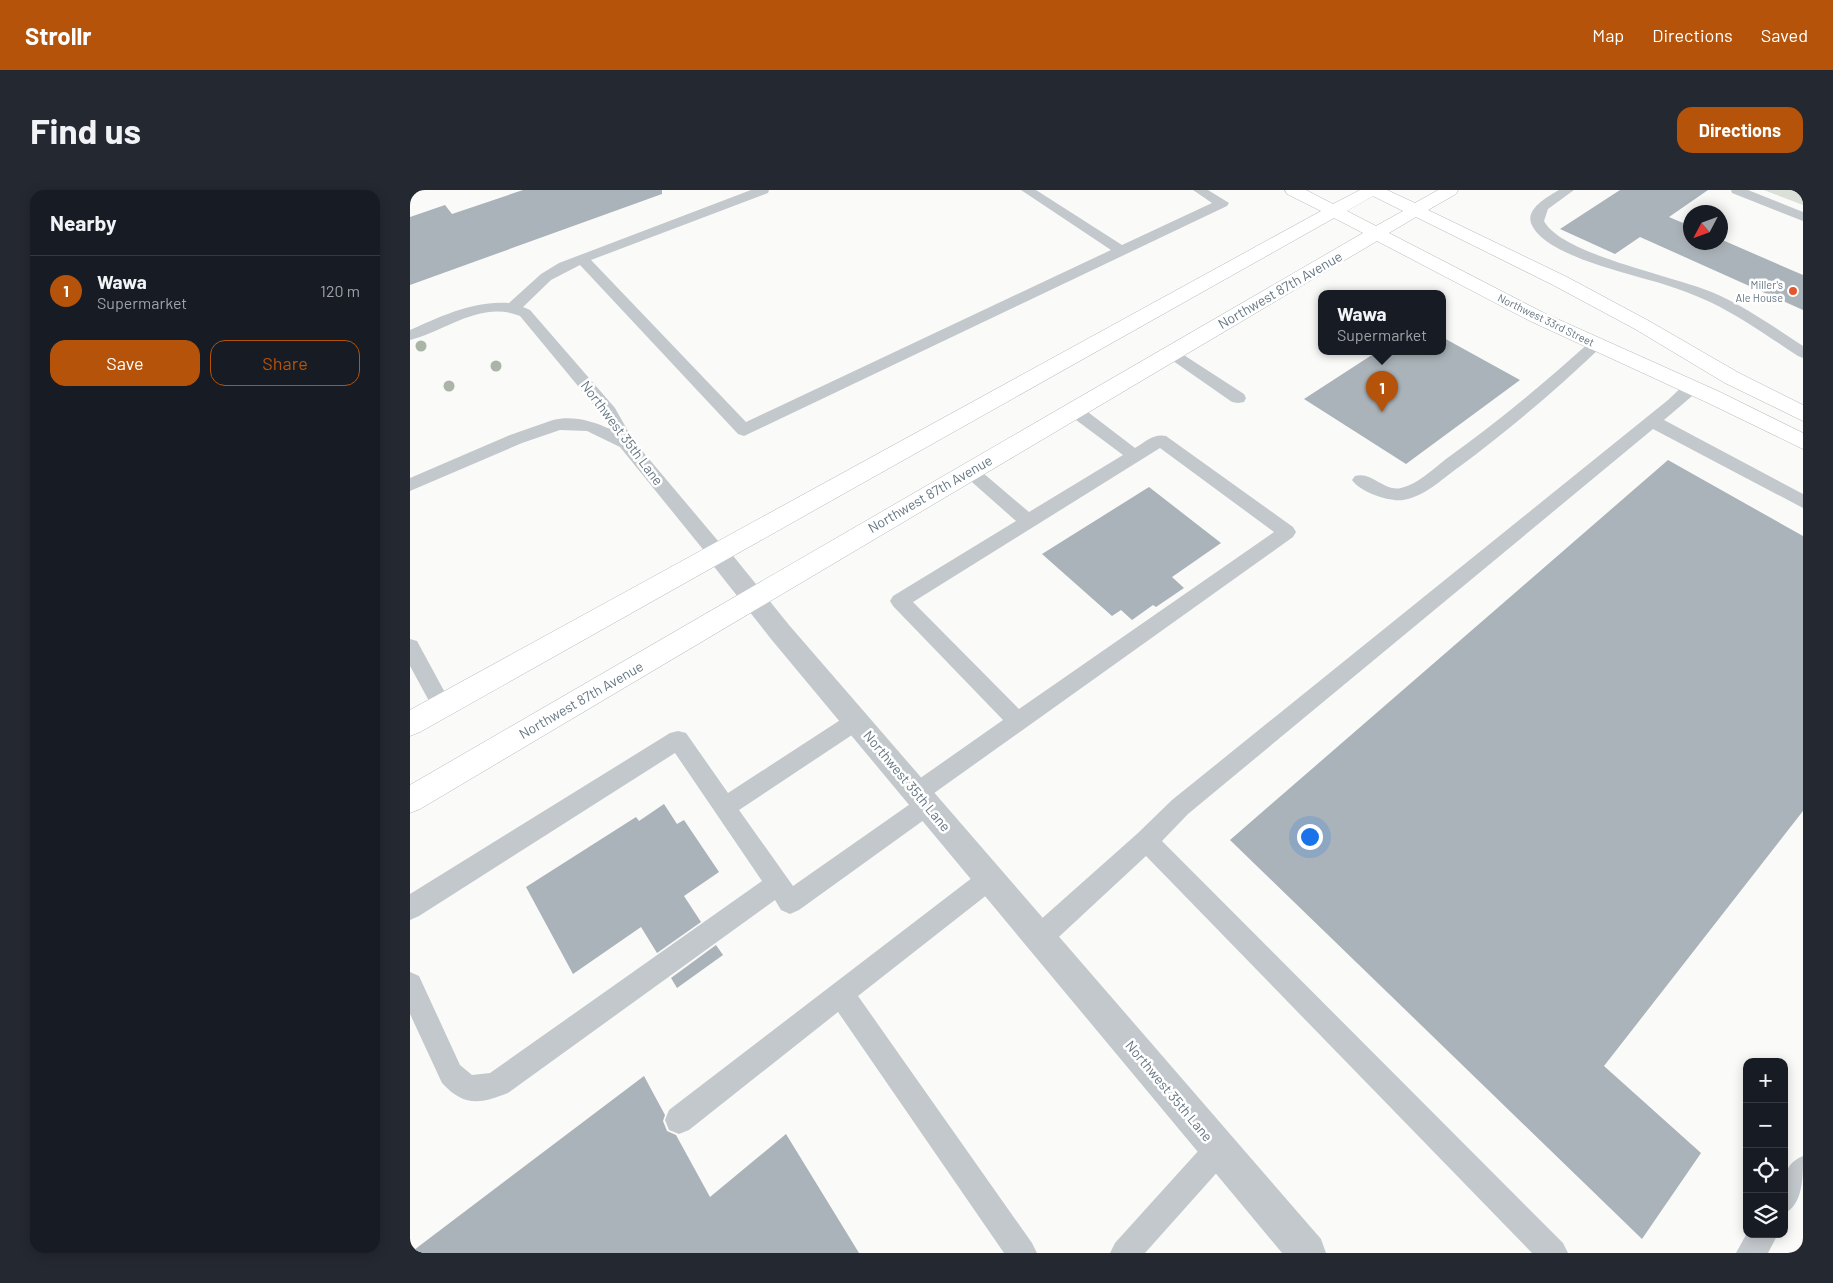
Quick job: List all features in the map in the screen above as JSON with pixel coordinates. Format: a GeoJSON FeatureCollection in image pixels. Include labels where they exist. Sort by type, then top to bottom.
{"type":"FeatureCollection","features":[{"type":"Feature","properties":{"kind":"main road","name":"Northwest 33rd Street"},"geometry":{"type":"LineString","coordinates":[[1292,190],[1596,344],[1692,387],[1803,442]]}},
{"type":"Feature","properties":{"kind":"main road"},"geometry":{"type":"LineString","coordinates":[[410,724],[1373,190],[1591,297],[1732,378],[1803,414]]}},
{"type":"Feature","properties":{"kind":"main road","name":"Northwest 87th Avenue"},"geometry":{"type":"LineString","coordinates":[[410,800],[1450,190]]}},
{"type":"Feature","properties":{"kind":"street","name":"Northwest 35th Lane"},"geometry":{"type":"LineString","coordinates":[[717,553],[753,599],[1306,1253]]}},
{"type":"Feature","properties":{"kind":"lane"},"geometry":{"type":"LineString","coordinates":[[410,335],[485,309],[500,306],[513,308],[551,273],[581,258],[763,190]]}},
{"type":"Feature","properties":{"kind":"lane"},"geometry":{"type":"LineString","coordinates":[[1027,190],[1122,250]]}},
{"type":"Feature","properties":{"kind":"lane"},"geometry":{"type":"LineString","coordinates":[[581,258],[744,430],[1222,203],[1199,190]]}},
{"type":"Feature","properties":{"kind":"lane"},"geometry":{"type":"LineString","coordinates":[[1568,190],[1546,204],[1538,215],[1539,226],[1548,236],[1594,259],[1672,282],[1717,300],[1742,312],[1803,353]]}},
{"type":"Feature","properties":{"kind":"lane"},"geometry":{"type":"LineString","coordinates":[[1737,190],[1803,217]]}},
{"type":"Feature","properties":{"kind":"lane","name":"Northwest 35th Lane"},"geometry":{"type":"LineString","coordinates":[[513,308],[525,313],[609,412],[626,443],[717,553]]}},
{"type":"Feature","properties":{"kind":"lane"},"geometry":{"type":"LineString","coordinates":[[1361,480],[1383,492],[1393,494],[1403,494],[1414,490],[1491,435],[1542,394],[1596,344]]}},
{"type":"Feature","properties":{"kind":"lane"},"geometry":{"type":"LineString","coordinates":[[1170,353],[1238,398]]}},
{"type":"Feature","properties":{"kind":"lane"},"geometry":{"type":"LineString","coordinates":[[1039,938],[1146,841],[1180,807],[1692,387]]}},
{"type":"Feature","properties":{"kind":"lane"},"geometry":{"type":"LineString","coordinates":[[1074,410],[1135,456]]}},
{"type":"Feature","properties":{"kind":"lane"},"geometry":{"type":"LineString","coordinates":[[1652,421],[1803,502]]}},
{"type":"Feature","properties":{"kind":"lane"},"geometry":{"type":"LineString","coordinates":[[410,485],[516,439],[559,424],[590,426],[626,443]]}},
{"type":"Feature","properties":{"kind":"lane"},"geometry":{"type":"LineString","coordinates":[[410,908],[678,740],[790,902],[1018,722],[1287,532],[1160,440],[900,601],[1018,722]]}},
{"type":"Feature","properties":{"kind":"lane"},"geometry":{"type":"LineString","coordinates":[[970,471],[1028,522]]}},
{"type":"Feature","properties":{"kind":"lane"},"geometry":{"type":"LineString","coordinates":[[413,653],[442,706]]}},
{"type":"Feature","properties":{"kind":"lane"},"geometry":{"type":"LineString","coordinates":[[725,807],[856,721]]}},
{"type":"Feature","properties":{"kind":"lane"},"geometry":{"type":"LineString","coordinates":[[1146,841],[1553,1253]]}},
{"type":"Feature","properties":{"kind":"lane"},"geometry":{"type":"LineString","coordinates":[[679,1120],[989,879]]}},
{"type":"Feature","properties":{"kind":"lane"},"geometry":{"type":"LineString","coordinates":[[410,985],[451,1074],[460,1084],[472,1089],[484,1089],[498,1083],[778,884]]}},
{"type":"Feature","properties":{"kind":"lane"},"geometry":{"type":"LineString","coordinates":[[842,995],[1022,1253]]}},
{"type":"Feature","properties":{"kind":"lane"},"geometry":{"type":"LineString","coordinates":[[1125,1253],[1219,1149]]}},
{"type":"Feature","properties":{"kind":"lane"},"geometry":{"type":"LineString","coordinates":[[1788,1194],[1803,1170]]}},
{"type":"Feature","properties":{"kind":"lane"},"geometry":{"type":"LineString","coordinates":[[1751,1253],[1760,1238]]}},
{"type":"Feature","properties":{"kind":"shaded area"},"geometry":{"type":"Polygon","coordinates":[[[1764,190],[1803,190],[1803,205],[1764,190]]]}},
{"type":"Feature","properties":{"kind":"building"},"geometry":{"type":"Polygon","coordinates":[[[523,190],[662,190],[662,194],[410,285],[410,217],[445,205],[452,214],[523,190]]]}},
{"type":"Feature","properties":{"kind":"building"},"geometry":{"type":"Polygon","coordinates":[[[1620,190],[1708,190],[1686,205],[1683,205],[1683,207],[1669,217],[1683,223],[1683,250],[1728,250],[1728,242],[1803,275],[1803,310],[1640,237],[1615,254],[1560,229],[1620,190]]]}},
{"type":"Feature","properties":{"kind":"building"},"geometry":{"type":"Polygon","coordinates":[[[1446,339],[1520,380],[1406,464],[1304,399],[1372,355],[1446,355],[1446,339]]]}},
{"type":"Feature","properties":{"kind":"building"},"geometry":{"type":"Polygon","coordinates":[[[1668,460],[1803,536],[1803,811],[1604,1066],[1701,1153],[1642,1239],[1230,840],[1668,460]]]}},
{"type":"Feature","properties":{"kind":"building"},"geometry":{"type":"Polygon","coordinates":[[[1149,487],[1221,543],[1172,577],[1184,588],[1156,607],[1153,605],[1132,620],[1121,610],[1112,616],[1042,554],[1149,487]]]}},
{"type":"Feature","properties":{"kind":"building"},"geometry":{"type":"Polygon","coordinates":[[[664,804],[677,824],[684,820],[719,872],[684,896],[701,922],[657,953],[641,927],[573,974],[526,887],[636,817],[639,821],[664,804]]]}},
{"type":"Feature","properties":{"kind":"building"},"geometry":{"type":"Polygon","coordinates":[[[716,945],[723,955],[677,988],[671,978],[716,945]]]}},
{"type":"Feature","properties":{"kind":"building"},"geometry":{"type":"Polygon","coordinates":[[[644,1076],[665,1115],[663,1121],[667,1131],[676,1135],[710,1197],[786,1134],[859,1253],[410,1253],[644,1076]]]}},
{"type":"Feature","properties":{"kind":"place","name":"Miller's Ale House"},"geometry":{"type":"Point","coordinates":[1793,291]}},
{"type":"Feature","properties":{"kind":"place","name":"Wawa"},"geometry":{"type":"Point","coordinates":[1382,412]}}]}
